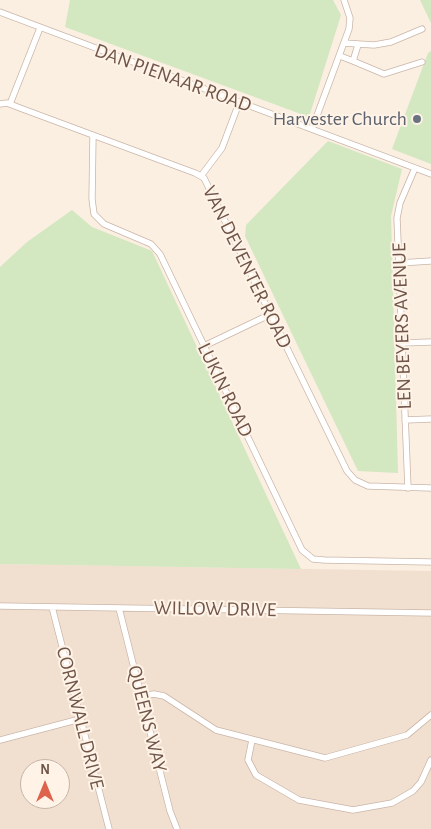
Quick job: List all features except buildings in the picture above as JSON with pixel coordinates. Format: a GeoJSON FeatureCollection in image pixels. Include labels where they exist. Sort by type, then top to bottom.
{"type":"FeatureCollection","features":[{"type":"Feature","properties":{"kind":"street"},"geometry":{"type":"LineString","coordinates":[[312,129],[340,56],[350,21],[344,0]]}},
{"type":"Feature","properties":{"kind":"street","name":"DAN PIENAAR ROAD"},"geometry":{"type":"LineString","coordinates":[[0,12],[431,174]]}},
{"type":"Feature","properties":{"kind":"street"},"geometry":{"type":"LineString","coordinates":[[10,104],[40,28]]}},
{"type":"Feature","properties":{"kind":"street"},"geometry":{"type":"LineString","coordinates":[[344,43],[358,45],[391,42],[422,29]]}},
{"type":"Feature","properties":{"kind":"street"},"geometry":{"type":"LineString","coordinates":[[353,61],[358,45]]}},
{"type":"Feature","properties":{"kind":"street"},"geometry":{"type":"LineString","coordinates":[[340,56],[384,74],[422,62]]}},
{"type":"Feature","properties":{"kind":"street"},"geometry":{"type":"LineString","coordinates":[[201,176],[222,148],[240,103]]}},
{"type":"Feature","properties":{"kind":"street","name":"VAN DEVENTER ROAD"},"geometry":{"type":"LineString","coordinates":[[0,104],[10,104],[201,176],[209,186],[350,475],[368,486],[431,488]]}},
{"type":"Feature","properties":{"kind":"street","name":"LUKIN ROAD"},"geometry":{"type":"LineString","coordinates":[[93,135],[92,199],[95,216],[104,224],[146,241],[156,249],[305,553],[313,558],[324,560],[431,562]]}},
{"type":"Feature","properties":{"kind":"street","name":"LEN BEYERS AVENUE"},"geometry":{"type":"LineString","coordinates":[[408,488],[398,212],[414,168]]}},
{"type":"Feature","properties":{"kind":"street"},"geometry":{"type":"LineString","coordinates":[[399,263],[431,261]]}},
{"type":"Feature","properties":{"kind":"street"},"geometry":{"type":"LineString","coordinates":[[204,346],[271,314]]}},
{"type":"Feature","properties":{"kind":"street"},"geometry":{"type":"LineString","coordinates":[[402,343],[431,342]]}},
{"type":"Feature","properties":{"kind":"street"},"geometry":{"type":"LineString","coordinates":[[406,420],[431,419]]}},
{"type":"Feature","properties":{"kind":"street","name":"WILLOW DRIVE"},"geometry":{"type":"LineString","coordinates":[[0,606],[431,613]]}},
{"type":"Feature","properties":{"kind":"street","name":"CORNWALL DRIVE"},"geometry":{"type":"LineString","coordinates":[[52,607],[108,829]]}},
{"type":"Feature","properties":{"kind":"street","name":"QUEENS WAY"},"geometry":{"type":"LineString","coordinates":[[119,608],[177,829]]}},
{"type":"Feature","properties":{"kind":"street"},"geometry":{"type":"LineString","coordinates":[[141,696],[162,695],[213,729],[326,758],[408,735],[431,715]]}},
{"type":"Feature","properties":{"kind":"street"},"geometry":{"type":"LineString","coordinates":[[0,740],[80,719]]}},
{"type":"Feature","properties":{"kind":"street"},"geometry":{"type":"LineString","coordinates":[[252,740],[248,760],[256,774],[299,800],[350,810],[390,803],[413,791],[421,782],[431,760]]}},
{"type":"Feature","properties":{"kind":"shaded area"},"geometry":{"type":"Polygon","coordinates":[[[0,564],[431,571],[431,829],[0,829],[0,564]]]}},
{"type":"Feature","properties":{"kind":"green space"},"geometry":{"type":"Polygon","coordinates":[[[70,0],[333,0],[341,15],[309,117],[65,27],[70,0]]]}},
{"type":"Feature","properties":{"kind":"green space"},"geometry":{"type":"Polygon","coordinates":[[[420,0],[431,0],[431,23],[420,0]]]}},
{"type":"Feature","properties":{"kind":"green space","name":"Harvester Church"},"geometry":{"type":"Polygon","coordinates":[[[431,51],[431,164],[392,149],[428,53],[431,51]]]}},
{"type":"Feature","properties":{"kind":"green space"},"geometry":{"type":"Polygon","coordinates":[[[328,141],[402,169],[391,216],[398,473],[358,471],[245,236],[246,225],[328,141]]]}},
{"type":"Feature","properties":{"kind":"green space"},"geometry":{"type":"Polygon","coordinates":[[[72,210],[92,227],[152,251],[301,569],[0,564],[0,267],[27,242],[72,210]]]}},
{"type":"Feature","properties":{"kind":"place","name":"Harvester Church"},"geometry":{"type":"Point","coordinates":[417,119]}}]}
